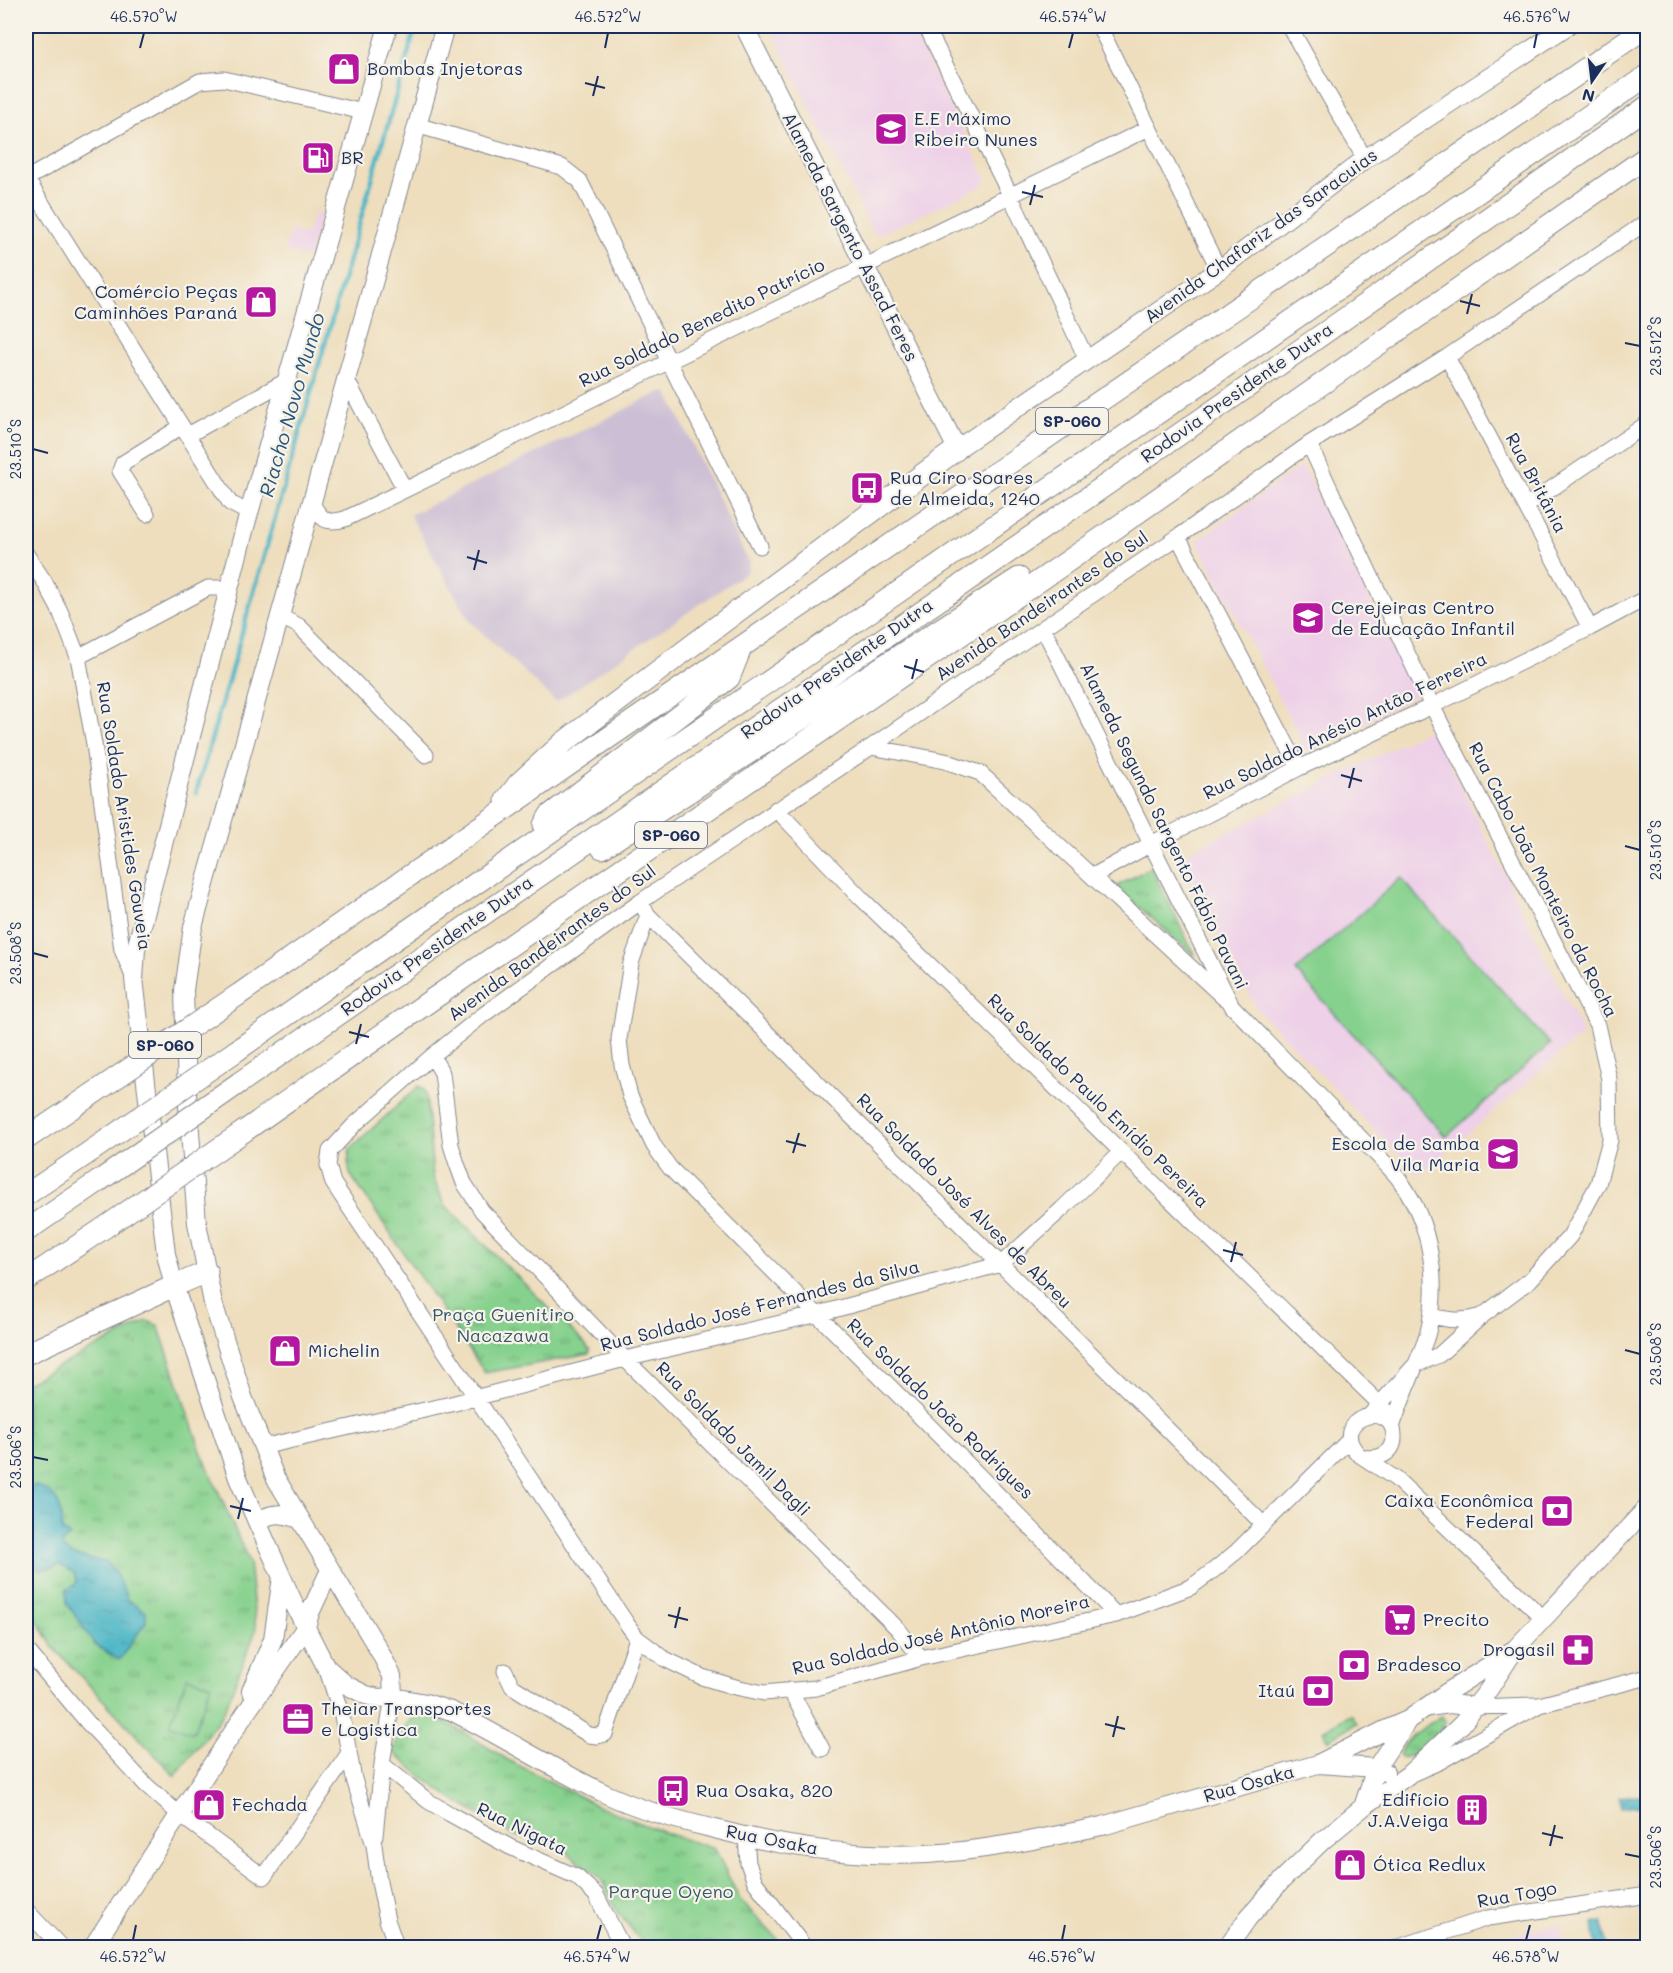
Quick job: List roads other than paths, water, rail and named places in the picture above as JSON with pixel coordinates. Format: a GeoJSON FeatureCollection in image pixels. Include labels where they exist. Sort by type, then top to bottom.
{"type":"FeatureCollection","features":[{"type":"Feature","properties":{"kind":"highway","name":"SP-060"},"geometry":{"type":"LineString","coordinates":[[26,1139],[1647,26]]}},
{"type":"Feature","properties":{"kind":"highway","name":"Rodovia Presidente Dutra"},"geometry":{"type":"LineString","coordinates":[[26,1195],[1647,75]]}},
{"type":"Feature","properties":{"kind":"highway","name":"Rodovia Presidente Dutra"},"geometry":{"type":"LineString","coordinates":[[26,1231],[554,864],[1213,411],[1647,106]]}},
{"type":"Feature","properties":{"kind":"highway","name":"SP-060"},"geometry":{"type":"LineString","coordinates":[[26,1280],[1100,539],[1647,156]]}},
{"type":"Feature","properties":{"kind":"highway"},"geometry":{"type":"LineString","coordinates":[[497,816],[519,783],[563,743],[727,618],[957,449]]}},
{"type":"Feature","properties":{"kind":"highway"},"geometry":{"type":"LineString","coordinates":[[554,864],[588,857],[1061,552],[1100,539]]}},
{"type":"Feature","properties":{"kind":"highway"},"geometry":{"type":"LineString","coordinates":[[533,844],[550,815],[729,678],[741,648]]}},
{"type":"Feature","properties":{"kind":"highway"},"geometry":{"type":"LineString","coordinates":[[26,1354],[207,1272]]}},
{"type":"Feature","properties":{"kind":"main road"},"geometry":{"type":"LineString","coordinates":[[326,1666],[238,1478],[174,1286],[163,1233],[134,979],[136,949],[229,588],[388,26]]}},
{"type":"Feature","properties":{"kind":"main road"},"geometry":{"type":"LineString","coordinates":[[393,1697],[392,1676],[387,1666],[278,1484],[243,1397],[214,1308],[197,1223],[187,1093],[184,990],[190,939],[345,377],[445,26]]}},
{"type":"Feature","properties":{"kind":"main road","name":"Alameda Sargento Assad Feres"},"geometry":{"type":"LineString","coordinates":[[744,26],[957,449]]}},
{"type":"Feature","properties":{"kind":"main road","name":"Avenida Chafariz das Saracuias"},"geometry":{"type":"LineString","coordinates":[[957,449],[1219,270],[1365,159],[1567,26]]}},
{"type":"Feature","properties":{"kind":"main road"},"geometry":{"type":"LineString","coordinates":[[209,1391],[233,1402],[247,1439],[262,1447]]}},
{"type":"Feature","properties":{"kind":"main road"},"geometry":{"type":"LineString","coordinates":[[1227,1947],[1248,1918],[1282,1880],[1322,1841],[1363,1807],[1408,1775],[1444,1743],[1476,1707],[1515,1649],[1647,1507]]}},
{"type":"Feature","properties":{"kind":"main road"},"geometry":{"type":"LineString","coordinates":[[258,1524],[272,1514],[283,1514],[299,1520]]}},
{"type":"Feature","properties":{"kind":"main road"},"geometry":{"type":"LineString","coordinates":[[92,1947],[244,1714],[306,1627],[330,1570]]}},
{"type":"Feature","properties":{"kind":"main road"},"geometry":{"type":"LineString","coordinates":[[244,1714],[248,1698],[273,1639],[282,1575]]}},
{"type":"Feature","properties":{"kind":"main road"},"geometry":{"type":"LineString","coordinates":[[1318,1764],[1408,1720],[1515,1649]]}},
{"type":"Feature","properties":{"kind":"main road","name":"Rua Osaka"},"geometry":{"type":"LineString","coordinates":[[326,1666],[346,1684],[366,1695],[426,1703],[451,1711],[608,1795],[665,1817],[746,1837],[818,1850],[893,1855],[1008,1846],[1102,1826],[1318,1764]]}},
{"type":"Feature","properties":{"kind":"main road"},"geometry":{"type":"LineString","coordinates":[[1427,1707],[1450,1704],[1476,1707]]}},
{"type":"Feature","properties":{"kind":"main road"},"geometry":{"type":"LineString","coordinates":[[1363,1807],[1376,1768],[1408,1720]]}},
{"type":"Feature","properties":{"kind":"main road"},"geometry":{"type":"LineString","coordinates":[[1318,1764],[1376,1768],[1395,1775],[1408,1775]]}},
{"type":"Feature","properties":{"kind":"street"},"geometry":{"type":"LineString","coordinates":[[926,26],[1010,195],[1087,360]]}},
{"type":"Feature","properties":{"kind":"street"},"geometry":{"type":"LineString","coordinates":[[1099,26],[1219,270]]}},
{"type":"Feature","properties":{"kind":"street"},"geometry":{"type":"LineString","coordinates":[[1289,26],[1365,159]]}},
{"type":"Feature","properties":{"kind":"street"},"geometry":{"type":"LineString","coordinates":[[249,513],[230,503],[26,178],[200,81],[224,78],[363,112]]}},
{"type":"Feature","properties":{"kind":"street"},"geometry":{"type":"LineString","coordinates":[[416,125],[549,163],[572,173],[586,191],[760,546]]}},
{"type":"Feature","properties":{"kind":"street","name":"Rua Soldado Benedito Patrício"},"geometry":{"type":"LineString","coordinates":[[311,502],[322,518],[333,522],[345,519],[1149,128]]}},
{"type":"Feature","properties":{"kind":"street","name":"Avenida Bandeirantes do Sul"},"geometry":{"type":"LineString","coordinates":[[330,1151],[354,1125],[432,1056],[483,1015],[644,909],[776,809],[871,747],[1310,444],[1447,357],[1647,221]]}},
{"type":"Feature","properties":{"kind":"street","name":"Rua Britânia"},"geometry":{"type":"LineString","coordinates":[[1447,357],[1590,628]]}},
{"type":"Feature","properties":{"kind":"street"},"geometry":{"type":"LineString","coordinates":[[345,377],[405,490]]}},
{"type":"Feature","properties":{"kind":"street"},"geometry":{"type":"LineString","coordinates":[[147,514],[120,469],[123,463],[286,381]]}},
{"type":"Feature","properties":{"kind":"street"},"geometry":{"type":"LineString","coordinates":[[1526,506],[1647,423]]}},
{"type":"Feature","properties":{"kind":"street","name":"Rua Cabo João Monteiro da Rocha"},"geometry":{"type":"LineString","coordinates":[[1310,444],[1432,706],[1598,1025],[1609,1079],[1610,1140],[1605,1161],[1598,1184],[1570,1236],[1530,1280],[1482,1316],[1439,1355],[1415,1365]]}},
{"type":"Feature","properties":{"kind":"street"},"geometry":{"type":"LineString","coordinates":[[1178,537],[1299,768]]}},
{"type":"Feature","properties":{"kind":"street","name":"Rua Soldado Aristides Gouveia"},"geometry":{"type":"LineString","coordinates":[[26,554],[60,611],[78,657],[94,744],[122,950],[134,979]]}},
{"type":"Feature","properties":{"kind":"street"},"geometry":{"type":"LineString","coordinates":[[78,657],[208,588],[229,588]]}},
{"type":"Feature","properties":{"kind":"street","name":"Rua Soldado Anésio Antão Ferreira"},"geometry":{"type":"LineString","coordinates":[[1093,876],[1150,844],[1299,768],[1432,706],[1590,628],[1647,597]]}},
{"type":"Feature","properties":{"kind":"street"},"geometry":{"type":"LineString","coordinates":[[279,616],[299,626],[426,755]]}},
{"type":"Feature","properties":{"kind":"street","name":"Alameda Segundo Sargento Fábio Pavani"},"geometry":{"type":"LineString","coordinates":[[1043,627],[1232,1006],[1383,1161],[1401,1181],[1415,1206],[1424,1230],[1433,1278],[1431,1316],[1427,1334],[1393,1429]]}},
{"type":"Feature","properties":{"kind":"street"},"geometry":{"type":"LineString","coordinates":[[871,747],[945,761],[980,773],[1232,1006]]}},
{"type":"Feature","properties":{"kind":"street","name":"Rua Soldado Paulo Emídio Pereira"},"geometry":{"type":"LineString","coordinates":[[776,809],[861,898],[1121,1152],[1393,1429]]}},
{"type":"Feature","properties":{"kind":"street","name":"Rua Soldado José Alves de Abreu"},"geometry":{"type":"LineString","coordinates":[[644,909],[1263,1524]]}},
{"type":"Feature","properties":{"kind":"street","name":"Rua Soldado João Rodrigues"},"geometry":{"type":"LineString","coordinates":[[644,909],[631,963],[619,1039],[622,1065],[630,1096],[654,1146],[669,1168],[815,1315],[997,1492],[1116,1615]]}},
{"type":"Feature","properties":{"kind":"street","name":"Rua Soldado Jamil Dagli"},"geometry":{"type":"LineString","coordinates":[[432,1056],[442,1073],[451,1145],[464,1183],[482,1211],[625,1359],[898,1629],[921,1658]]}},
{"type":"Feature","properties":{"kind":"street","name":"Rua Soldado José Antônio Moreira"},"geometry":{"type":"LineString","coordinates":[[330,1151],[328,1165],[333,1183],[637,1638],[665,1659],[702,1677],[735,1688],[764,1693],[816,1688],[921,1658],[1116,1615],[1191,1587],[1236,1552],[1350,1439]]}},
{"type":"Feature","properties":{"kind":"street","name":"Rua Soldado José Fernandes da Silva"},"geometry":{"type":"LineString","coordinates":[[262,1447],[477,1398],[625,1359],[815,1315],[1001,1264],[1121,1152]]}},
{"type":"Feature","properties":{"kind":"street","name":"Rua Cabo João Monteiro da Rocha"},"geometry":{"type":"LineString","coordinates":[[1431,1316],[1449,1321],[1465,1321],[1482,1316]]}},
{"type":"Feature","properties":{"kind":"street","name":"Alameda Segundo Sargento Fábio Pavani"},"geometry":{"type":"LineString","coordinates":[[1375,1410],[1415,1365]]}},
{"type":"Feature","properties":{"kind":"street"},"geometry":{"type":"LineString","coordinates":[[1375,1410],[1360,1418],[1351,1429],[1350,1439],[1353,1449],[1396,1479],[1543,1618]]}},
{"type":"Feature","properties":{"kind":"street"},"geometry":{"type":"LineString","coordinates":[[1364,1458],[1379,1458],[1390,1449],[1393,1429]]}},
{"type":"Feature","properties":{"kind":"street"},"geometry":{"type":"LineString","coordinates":[[1393,1429],[1396,1479]]}},
{"type":"Feature","properties":{"kind":"street"},"geometry":{"type":"LineString","coordinates":[[505,1671],[512,1686],[589,1735],[605,1734],[637,1638]]}},
{"type":"Feature","properties":{"kind":"street"},"geometry":{"type":"LineString","coordinates":[[26,1649],[88,1723],[146,1785],[180,1815],[264,1877],[349,1753]]}},
{"type":"Feature","properties":{"kind":"street"},"geometry":{"type":"LineString","coordinates":[[326,1666],[342,1716],[354,1779],[374,1845],[387,1920],[397,1947]]}},
{"type":"Feature","properties":{"kind":"street"},"geometry":{"type":"LineString","coordinates":[[1476,1707],[1539,1705],[1647,1677]]}},
{"type":"Feature","properties":{"kind":"street"},"geometry":{"type":"LineString","coordinates":[[790,1690],[822,1749]]}},
{"type":"Feature","properties":{"kind":"street"},"geometry":{"type":"LineString","coordinates":[[374,1845],[382,1764],[393,1697]]}},
{"type":"Feature","properties":{"kind":"street"},"geometry":{"type":"LineString","coordinates":[[1408,1775],[1439,1762],[1539,1705]]}},
{"type":"Feature","properties":{"kind":"street","name":"Rua Nigata"},"geometry":{"type":"LineString","coordinates":[[382,1764],[428,1801],[450,1814],[510,1846],[577,1877],[596,1895],[623,1947]]}},
{"type":"Feature","properties":{"kind":"street"},"geometry":{"type":"LineString","coordinates":[[746,1837],[748,1863],[755,1882],[805,1947]]}},
{"type":"Feature","properties":{"kind":"street","name":"Rua Togo"},"geometry":{"type":"LineString","coordinates":[[1396,1947],[1488,1918],[1647,1895]]}},
{"type":"Feature","properties":{"kind":"street"},"geometry":{"type":"LineString","coordinates":[[26,1910],[62,1947]]}},
{"type":"Feature","properties":{"kind":"water"},"geometry":{"type":"Polygon","coordinates":[[[34,1485],[54,1496],[60,1508],[62,1531],[70,1536],[62,1543],[62,1547],[72,1555],[108,1563],[116,1574],[128,1600],[146,1612],[146,1622],[119,1660],[95,1645],[67,1603],[66,1590],[77,1582],[74,1573],[60,1565],[39,1570],[30,1546],[25,1520],[27,1500],[34,1485]]]}},
{"type":"Feature","properties":{"kind":"water"},"geometry":{"type":"Polygon","coordinates":[[[1647,1794],[1647,1805],[1621,1808],[1620,1797],[1647,1794]]]}},
{"type":"Feature","properties":{"kind":"water"},"geometry":{"type":"Polygon","coordinates":[[[1603,1922],[1606,1947],[1596,1947],[1593,1924],[1603,1922]]]}},
{"type":"Feature","properties":{"kind":"waterway","name":"Riacho Novo Mundo"},"geometry":{"type":"LineString","coordinates":[[196,793],[416,26]]}},
{"type":"Feature","properties":{"kind":"place","name":"Bombas Injetoras"},"geometry":{"type":"Point","coordinates":[344,69]}},
{"type":"Feature","properties":{"kind":"place","name":"E.E Máximo Ribeiro Nunes"},"geometry":{"type":"Point","coordinates":[891,129]}},
{"type":"Feature","properties":{"kind":"place","name":"BR"},"geometry":{"type":"Point","coordinates":[318,158]}},
{"type":"Feature","properties":{"kind":"place","name":"Comércio Peças Caminhões Paraná"},"geometry":{"type":"Point","coordinates":[261,302]}},
{"type":"Feature","properties":{"kind":"place","name":"Rua Ciro Soares de Almeida, 1240"},"geometry":{"type":"Point","coordinates":[867,488]}},
{"type":"Feature","properties":{"kind":"place","name":"Cerejeiras Centro de Educação Infantil"},"geometry":{"type":"Point","coordinates":[1308,618]}},
{"type":"Feature","properties":{"kind":"place","name":"Escola de Samba Vila Maria"},"geometry":{"type":"Point","coordinates":[1503,1154]}},
{"type":"Feature","properties":{"kind":"place","name":"Michelin"},"geometry":{"type":"Point","coordinates":[285,1351]}},
{"type":"Feature","properties":{"kind":"place","name":"Caixa Econômica Federal"},"geometry":{"type":"Point","coordinates":[1557,1511]}},
{"type":"Feature","properties":{"kind":"place","name":"Precito"},"geometry":{"type":"Point","coordinates":[1400,1620]}},
{"type":"Feature","properties":{"kind":"place","name":"Drogasil"},"geometry":{"type":"Point","coordinates":[1578,1650]}},
{"type":"Feature","properties":{"kind":"place","name":"Bradesco"},"geometry":{"type":"Point","coordinates":[1354,1665]}},
{"type":"Feature","properties":{"kind":"place","name":"Itaú"},"geometry":{"type":"Point","coordinates":[1318,1691]}},
{"type":"Feature","properties":{"kind":"place","name":"Theiar Transportes e Logistica"},"geometry":{"type":"Point","coordinates":[298,1719]}},
{"type":"Feature","properties":{"kind":"place","name":"Rua Osaka, 820"},"geometry":{"type":"Point","coordinates":[673,1791]}},
{"type":"Feature","properties":{"kind":"place","name":"Fechada"},"geometry":{"type":"Point","coordinates":[209,1805]}},
{"type":"Feature","properties":{"kind":"place","name":"Edifício J.A.Veiga"},"geometry":{"type":"Point","coordinates":[1472,1810]}},
{"type":"Feature","properties":{"kind":"place","name":"Ótica Redlux"},"geometry":{"type":"Point","coordinates":[1350,1865]}},
{"type":"Feature","properties":{"kind":"park label","name":"Praça Guenitiro Nacazawa"},"geometry":{"type":"Point","coordinates":[503,1325]}},
{"type":"Feature","properties":{"kind":"park label","name":"Parque Oyeno"},"geometry":{"type":"Point","coordinates":[671,1892]}}]}
